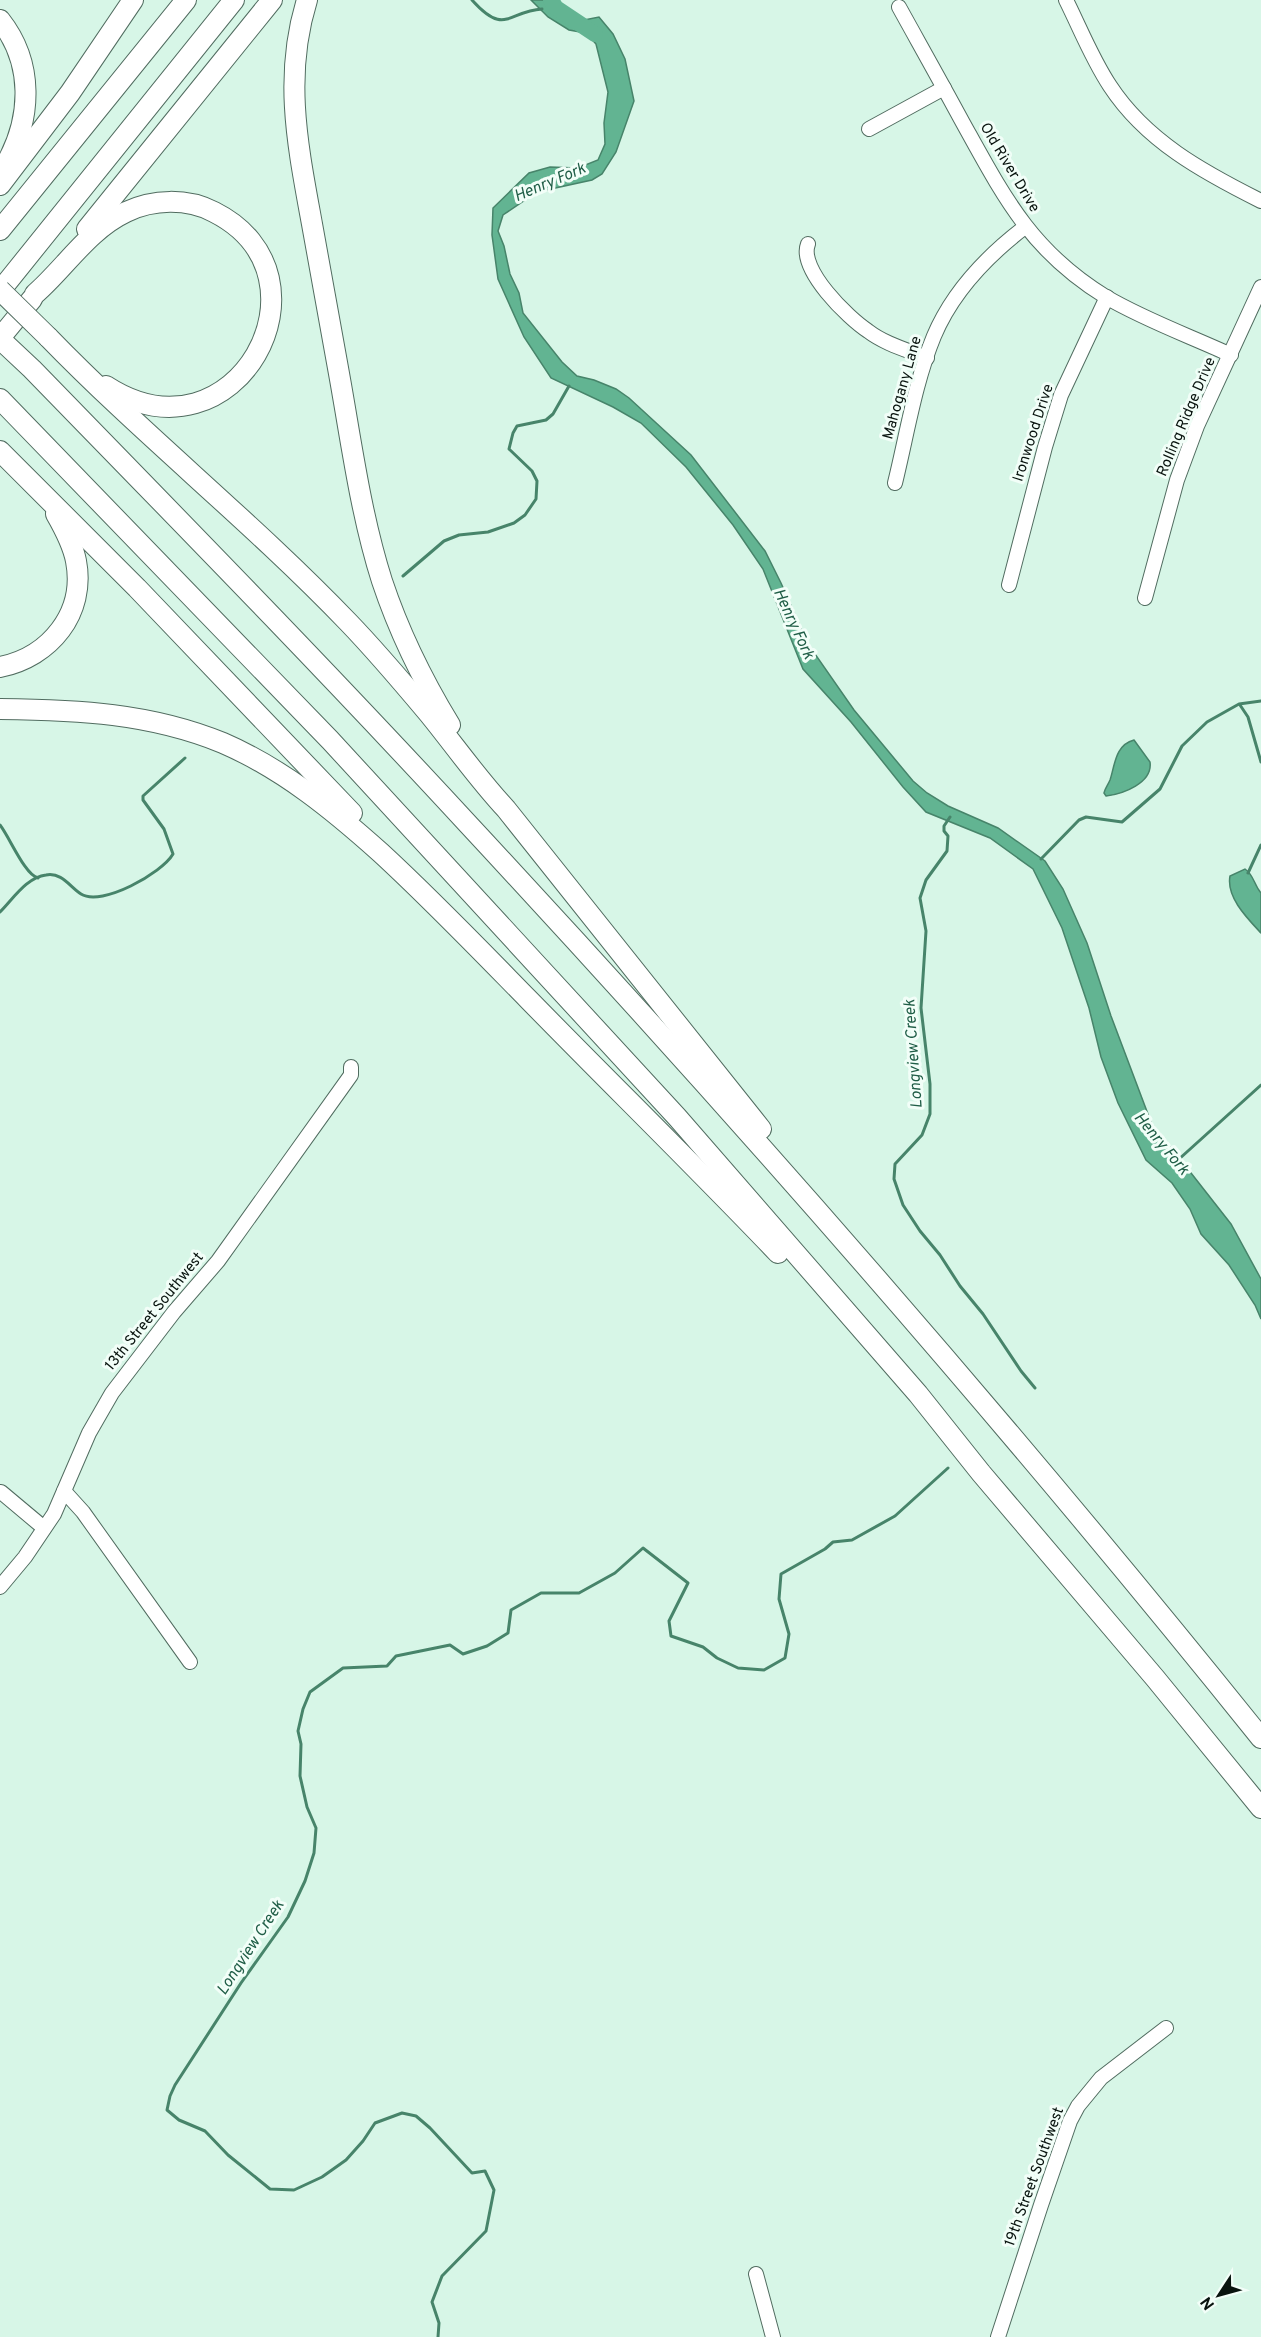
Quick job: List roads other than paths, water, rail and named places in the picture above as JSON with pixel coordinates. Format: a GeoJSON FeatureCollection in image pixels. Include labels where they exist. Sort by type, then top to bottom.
{"type":"FeatureCollection","features":[{"type":"Feature","properties":{"kind":"highway"},"geometry":{"type":"LineString","coordinates":[[0,185],[70,93],[133,0]]}},
{"type":"Feature","properties":{"kind":"highway"},"geometry":{"type":"LineString","coordinates":[[0,230],[186,0]]}},
{"type":"Feature","properties":{"kind":"highway"},"geometry":{"type":"LineString","coordinates":[[234,0],[0,290],[136,424],[264,539],[341,615],[429,715],[483,784],[506,809],[807,1188],[817,1212]]}},
{"type":"Feature","properties":{"kind":"highway"},"geometry":{"type":"LineString","coordinates":[[272,0],[48,276],[0,339],[32,369],[269,614],[457,811],[610,978],[1004,1426],[1261,1738]]}},
{"type":"Feature","properties":{"kind":"highway"},"geometry":{"type":"LineString","coordinates":[[308,0],[299,33],[294,68],[297,133],[360,488],[374,554],[397,623],[414,662],[458,738],[506,809]]}},
{"type":"Feature","properties":{"kind":"highway"},"geometry":{"type":"LineString","coordinates":[[0,20],[13,39],[26,81],[26,99],[20,133],[0,173]]}},
{"type":"Feature","properties":{"kind":"highway"},"geometry":{"type":"LineString","coordinates":[[35,294],[99,229],[125,212],[153,203],[184,203],[207,208],[234,225],[258,253],[268,280],[270,294],[266,335],[252,363],[239,379],[223,391],[196,403],[159,406],[142,403],[117,393],[87,371],[77,367]]}},
{"type":"Feature","properties":{"kind":"highway"},"geometry":{"type":"LineString","coordinates":[[2,401],[330,740],[677,1117],[918,1394],[981,1473],[1133,1651],[1261,1808]]}},
{"type":"Feature","properties":{"kind":"highway"},"geometry":{"type":"LineString","coordinates":[[0,451],[243,698],[370,832],[422,891]]}},
{"type":"Feature","properties":{"kind":"highway"},"geometry":{"type":"LineString","coordinates":[[0,667],[26,659],[44,648],[63,627],[74,605],[78,582],[76,559],[60,522],[39,489]]}},
{"type":"Feature","properties":{"kind":"highway"},"geometry":{"type":"LineString","coordinates":[[0,709],[86,712],[139,718],[221,742],[262,763],[306,790],[343,819],[422,891],[658,1128],[832,1307],[927,1416],[981,1473]]}},
{"type":"Feature","properties":{"kind":"street"},"geometry":{"type":"LineString","coordinates":[[1066,0],[1105,79],[1134,116],[1154,136],[1185,159],[1261,201]]}},
{"type":"Feature","properties":{"kind":"street","name":"Old River Drive"},"geometry":{"type":"LineString","coordinates":[[899,7],[1002,193],[1025,227],[1060,263],[1107,297],[1231,355]]}},
{"type":"Feature","properties":{"kind":"street"},"geometry":{"type":"LineString","coordinates":[[869,129],[944,88]]}},
{"type":"Feature","properties":{"kind":"street","name":"Mahogany Lane"},"geometry":{"type":"LineString","coordinates":[[895,483],[935,334],[967,282],[1000,246],[1025,227]]}},
{"type":"Feature","properties":{"kind":"street"},"geometry":{"type":"LineString","coordinates":[[808,244],[806,256],[811,268],[827,292],[856,322],[888,343],[927,358]]}},
{"type":"Feature","properties":{"kind":"street","name":"Rolling Ridge Drive"},"geometry":{"type":"LineString","coordinates":[[1145,598],[1177,480],[1197,426],[1261,287]]}},
{"type":"Feature","properties":{"kind":"street","name":"Ironwood Drive"},"geometry":{"type":"LineString","coordinates":[[1009,585],[1061,395],[1107,297]]}},
{"type":"Feature","properties":{"kind":"street","name":"13th Street Southwest"},"geometry":{"type":"LineString","coordinates":[[0,1587],[54,1514],[89,1433],[112,1393],[174,1312],[218,1261],[351,1075],[351,1067]]}},
{"type":"Feature","properties":{"kind":"street"},"geometry":{"type":"LineString","coordinates":[[64,1491],[84,1512],[190,1662]]}},
{"type":"Feature","properties":{"kind":"street"},"geometry":{"type":"LineString","coordinates":[[1,1492],[44,1528]]}},
{"type":"Feature","properties":{"kind":"street","name":"19th Street Southwest"},"geometry":{"type":"LineString","coordinates":[[998,2337],[1055,2163],[1070,2121],[1078,2106],[1101,2078],[1166,2028]]}},
{"type":"Feature","properties":{"kind":"street"},"geometry":{"type":"LineString","coordinates":[[756,2274],[773,2337]]}},
{"type":"Feature","properties":{"kind":"water"},"geometry":{"type":"Polygon","coordinates":[[[531,0],[558,0],[574,22],[599,17],[613,34],[625,59],[634,101],[616,152],[602,174],[592,180],[537,192],[503,215],[498,231],[510,274],[519,293],[523,313],[562,362],[577,376],[616,389],[629,398],[691,455],[765,551],[808,644],[854,710],[913,781],[948,806],[998,828],[1045,861],[1063,889],[1087,943],[1111,1016],[1154,1130],[1173,1150],[1231,1224],[1261,1279],[1261,1319],[1255,1305],[1229,1265],[1201,1234],[1190,1209],[1172,1183],[1146,1160],[1118,1103],[1101,1057],[1089,1008],[1062,928],[1033,869],[990,838],[926,812],[851,722],[803,669],[763,569],[733,525],[686,467],[641,423],[551,378],[524,337],[498,279],[492,235],[493,208],[529,173],[550,167],[578,168],[598,160],[605,144],[604,123],[608,92],[596,44],[586,33],[569,30],[548,17],[531,0]]]}},
{"type":"Feature","properties":{"kind":"water"},"geometry":{"type":"Polygon","coordinates":[[[1134,740],[1150,762],[1147,776],[1128,790],[1106,796],[1104,791],[1119,751],[1134,740]]]}},
{"type":"Feature","properties":{"kind":"water"},"geometry":{"type":"Polygon","coordinates":[[[1245,869],[1261,893],[1261,933],[1239,907],[1231,892],[1230,876],[1245,869]]]}},
{"type":"Feature","properties":{"kind":"waterway"},"geometry":{"type":"LineString","coordinates":[[472,0],[483,11],[500,20],[542,9]]}},
{"type":"Feature","properties":{"kind":"waterway","name":"Henry Fork"},"geometry":{"type":"LineString","coordinates":[[551,0],[556,8],[595,34]]}},
{"type":"Feature","properties":{"kind":"waterway"},"geometry":{"type":"LineString","coordinates":[[403,576],[444,541],[459,535],[488,532],[514,523],[525,515],[536,499],[537,481],[532,471],[509,449],[513,433],[517,426],[546,420],[553,414],[569,386]]}},
{"type":"Feature","properties":{"kind":"waterway"},"geometry":{"type":"LineString","coordinates":[[1041,859],[1079,820],[1086,817],[1122,822],[1160,789],[1182,746],[1207,722],[1239,704],[1261,701]]}},
{"type":"Feature","properties":{"kind":"waterway"},"geometry":{"type":"LineString","coordinates":[[1240,705],[1248,717],[1261,762]]}},
{"type":"Feature","properties":{"kind":"waterway"},"geometry":{"type":"LineString","coordinates":[[0,912],[21,889],[39,877],[57,876],[81,894],[91,897],[103,896],[131,886],[167,862],[173,854],[164,829],[143,800],[143,796],[185,758]]}},
{"type":"Feature","properties":{"kind":"waterway","name":"Longview Creek"},"geometry":{"type":"LineString","coordinates":[[950,817],[944,826],[944,831],[948,836],[947,851],[926,880],[920,898],[926,931],[921,1008],[930,1084],[930,1114],[922,1135],[895,1164],[894,1179],[903,1205],[920,1231],[940,1255],[1035,1388]]}},
{"type":"Feature","properties":{"kind":"waterway"},"geometry":{"type":"LineString","coordinates":[[0,825],[28,870],[38,878]]}},
{"type":"Feature","properties":{"kind":"waterway"},"geometry":{"type":"LineString","coordinates":[[1248,873],[1261,845]]}},
{"type":"Feature","properties":{"kind":"waterway"},"geometry":{"type":"LineString","coordinates":[[1178,1160],[1261,1085]]}},
{"type":"Feature","properties":{"kind":"waterway","name":"Longview Creek"},"geometry":{"type":"LineString","coordinates":[[438,2337],[439,2323],[432,2302],[442,2276],[486,2231],[494,2190],[485,2171],[472,2173],[430,2128],[416,2116],[402,2113],[375,2123],[346,2160],[322,2177],[294,2190],[270,2189],[228,2155],[205,2131],[179,2120],[167,2110],[175,2085],[241,1983],[288,1917],[305,1881],[314,1853],[316,1828],[307,1807],[300,1776],[301,1744],[298,1731],[310,1692],[343,1668],[387,1666],[396,1656],[450,1645],[463,1654],[487,1646],[508,1633],[511,1610],[541,1593],[579,1593],[615,1573],[643,1548],[688,1583],[669,1621],[671,1636],[703,1647],[717,1658],[738,1668],[764,1670],[785,1658],[789,1634],[779,1599],[781,1574],[833,1542],[852,1540],[895,1516],[948,1468]]}}]}
